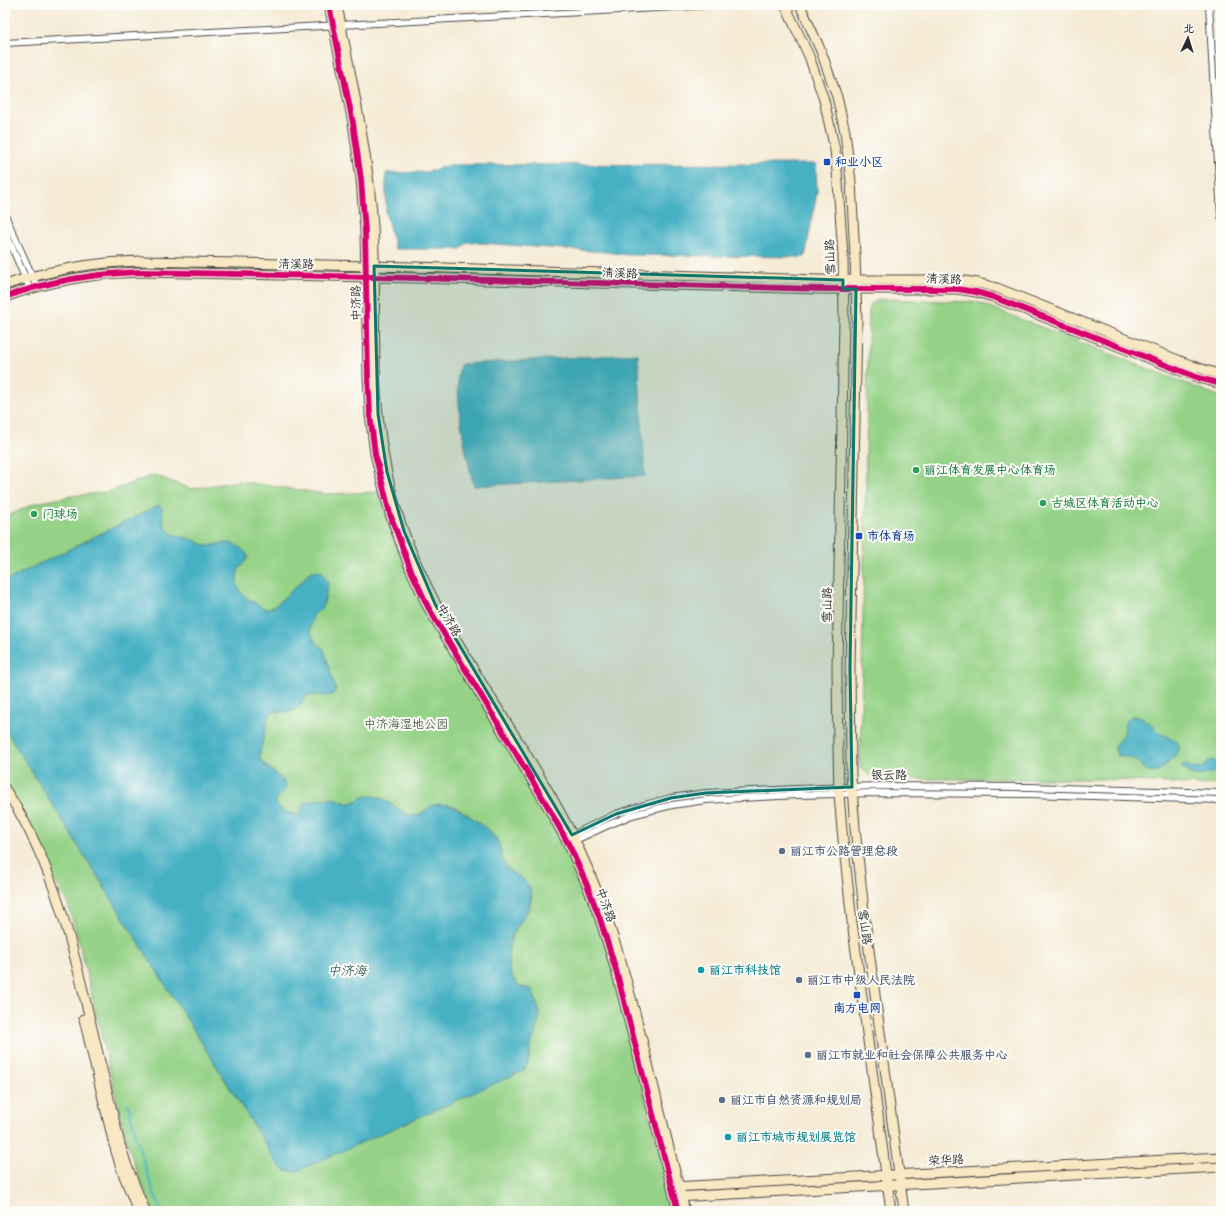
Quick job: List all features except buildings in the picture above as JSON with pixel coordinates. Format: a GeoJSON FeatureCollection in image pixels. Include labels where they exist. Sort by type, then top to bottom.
{"type":"FeatureCollection","features":[{"type":"Feature","properties":{"kind":"street","name":"中济路"},"geometry":{"type":"LineString","coordinates":[[329,5],[337,25],[365,150],[372,211],[368,376],[372,434],[380,474],[397,534],[411,571],[428,607],[542,795],[568,841],[580,868],[596,908],[616,970],[675,1187],[685,1211]]}},
{"type":"Feature","properties":{"kind":"street","name":"中济路"},"geometry":{"type":"LineString","coordinates":[[337,5],[337,25]]}},
{"type":"Feature","properties":{"kind":"street"},"geometry":{"type":"LineString","coordinates":[[5,43],[712,5]]}},
{"type":"Feature","properties":{"kind":"street","name":"雪山路"},"geometry":{"type":"LineString","coordinates":[[785,5],[811,63],[824,100],[834,150],[838,183],[843,285],[837,668],[839,790],[849,896],[891,1211]]}},
{"type":"Feature","properties":{"kind":"street","name":"雪山路"},"geometry":{"type":"LineString","coordinates":[[800,5],[826,66],[837,97],[845,132],[852,189],[856,285],[850,668],[852,790],[865,920],[904,1211]]}},
{"type":"Feature","properties":{"kind":"street"},"geometry":{"type":"LineString","coordinates":[[1209,5],[1221,216]]}},
{"type":"Feature","properties":{"kind":"street"},"geometry":{"type":"LineString","coordinates":[[5,215],[33,288]]}},
{"type":"Feature","properties":{"kind":"street"},"geometry":{"type":"LineString","coordinates":[[5,231],[29,278]]}},
{"type":"Feature","properties":{"kind":"street","name":"清溪路"},"geometry":{"type":"LineString","coordinates":[[5,285],[29,278],[89,265],[128,261],[370,266],[843,285]]}},
{"type":"Feature","properties":{"kind":"street","name":"清溪路"},"geometry":{"type":"LineString","coordinates":[[5,297],[33,288],[91,276],[128,272],[856,285],[957,289],[985,294],[1198,378],[1221,384]]}},
{"type":"Feature","properties":{"kind":"street","name":"清溪路"},"geometry":{"type":"LineString","coordinates":[[856,285],[958,280],[988,286],[1201,370],[1221,375]]}},
{"type":"Feature","properties":{"kind":"street","name":"银云路"},"geometry":{"type":"LineString","coordinates":[[568,841],[603,820],[623,812],[671,798],[706,793],[1029,787],[1221,793]]}},
{"type":"Feature","properties":{"kind":"street"},"geometry":{"type":"LineString","coordinates":[[5,790],[32,837],[59,901],[76,960],[120,1144],[145,1211]]}},
{"type":"Feature","properties":{"kind":"street","name":"银云路"},"geometry":{"type":"LineString","coordinates":[[852,790],[876,792],[1029,794],[1221,800]]}},
{"type":"Feature","properties":{"kind":"street"},"geometry":{"type":"LineString","coordinates":[[5,800],[24,834],[37,862],[59,922],[114,1146],[138,1211]]}},
{"type":"Feature","properties":{"kind":"street","name":"荣华路"},"geometry":{"type":"LineString","coordinates":[[675,1187],[1221,1157]]}},
{"type":"Feature","properties":{"kind":"street","name":"荣华路"},"geometry":{"type":"LineString","coordinates":[[678,1197],[1221,1167]]}},
{"type":"Feature","properties":{"kind":"street","name":"中济路"},"geometry":{"type":"LineString","coordinates":[[678,1197],[678,1211]]}},
{"type":"Feature","properties":{"kind":"highlighted area"},"geometry":{"type":"Polygon","coordinates":[[[374,266],[843,280],[843,289],[856,289],[850,668],[852,787],[706,793],[671,798],[616,814],[572,835],[435,604],[404,531],[387,472],[378,414],[374,266]]]}},
{"type":"Feature","properties":{"kind":"green space","name":"古城区体育活动中心"},"geometry":{"type":"Polygon","coordinates":[[[880,299],[977,302],[1221,397],[1221,784],[1200,785],[1101,779],[874,779],[860,768],[869,305],[880,299]]]}},
{"type":"Feature","properties":{"kind":"green space","name":"中济海湿地公园"},"geometry":{"type":"Polygon","coordinates":[[[154,475],[191,489],[238,481],[325,494],[380,492],[393,539],[408,573],[542,802],[571,856],[608,950],[674,1211],[153,1211],[134,1164],[127,1142],[78,938],[66,899],[55,882],[14,797],[5,784],[5,729],[279,1166],[283,1169],[290,1172],[297,1171],[529,1059],[531,1045],[539,1020],[529,988],[520,986],[511,974],[509,969],[508,953],[512,937],[530,907],[532,895],[528,885],[510,871],[504,864],[501,858],[498,841],[483,826],[453,806],[432,806],[418,815],[413,816],[382,798],[366,797],[348,804],[338,799],[309,801],[300,813],[296,815],[284,811],[277,804],[276,801],[284,781],[262,762],[259,757],[268,717],[271,713],[294,710],[299,707],[305,696],[319,695],[320,646],[310,631],[310,626],[312,617],[323,605],[326,594],[327,580],[307,574],[302,581],[275,606],[267,609],[262,607],[244,596],[237,586],[237,573],[248,557],[244,551],[238,546],[227,543],[211,546],[202,545],[196,541],[174,534],[164,525],[159,505],[5,581],[5,517],[36,503],[72,496],[108,492],[154,475]]]}},
{"type":"Feature","properties":{"kind":"water"},"geometry":{"type":"Polygon","coordinates":[[[816,164],[817,192],[805,257],[629,255],[467,242],[461,249],[395,249],[386,214],[386,173],[426,172],[450,165],[816,164]]]}},
{"type":"Feature","properties":{"kind":"water"},"geometry":{"type":"Polygon","coordinates":[[[638,354],[645,476],[474,486],[461,426],[458,379],[461,364],[638,354]]]}},
{"type":"Feature","properties":{"kind":"water","name":"中济海"},"geometry":{"type":"Polygon","coordinates":[[[159,505],[162,508],[164,526],[173,534],[194,540],[207,546],[227,543],[238,546],[244,551],[248,557],[237,573],[239,590],[244,596],[262,607],[267,609],[275,606],[310,572],[317,570],[323,573],[327,580],[328,585],[322,607],[313,616],[310,628],[314,640],[324,649],[336,691],[328,696],[305,696],[301,705],[293,711],[278,711],[269,715],[259,757],[265,765],[281,778],[287,786],[276,801],[279,807],[284,811],[296,815],[300,813],[305,803],[315,800],[334,798],[348,804],[368,796],[382,799],[404,813],[414,816],[419,815],[434,805],[448,805],[460,810],[483,826],[495,837],[505,865],[508,869],[525,881],[530,890],[531,901],[525,915],[513,933],[508,952],[509,967],[514,980],[520,986],[532,989],[540,1013],[531,1045],[528,1063],[523,1071],[297,1171],[288,1171],[279,1166],[5,729],[5,581],[159,505]]]}},
{"type":"Feature","properties":{"kind":"water"},"geometry":{"type":"Polygon","coordinates":[[[1131,716],[1146,721],[1158,732],[1175,740],[1179,746],[1179,750],[1176,755],[1158,772],[1153,773],[1146,771],[1133,759],[1117,755],[1115,751],[1117,742],[1123,736],[1125,722],[1131,716]]]}},
{"type":"Feature","properties":{"kind":"water"},"geometry":{"type":"Polygon","coordinates":[[[1211,760],[1219,765],[1219,769],[1205,775],[1194,775],[1189,773],[1181,766],[1184,764],[1189,767],[1202,769],[1207,762],[1211,760]]]}},
{"type":"Feature","properties":{"kind":"waterway"},"geometry":{"type":"LineString","coordinates":[[128,1104],[138,1145],[162,1211]]}},
{"type":"Feature","properties":{"kind":"cycle path"},"geometry":{"type":"LineString","coordinates":[[329,5],[353,123],[361,179],[365,231],[370,414],[375,454],[390,514],[410,568],[428,607],[547,805],[570,847],[587,885],[600,919],[616,970],[678,1211]]}},
{"type":"Feature","properties":{"kind":"cycle path"},"geometry":{"type":"LineString","coordinates":[[5,297],[56,282],[90,276],[143,272],[820,289],[957,289],[993,297],[1199,378],[1221,384]]}},
{"type":"Feature","properties":{"kind":"place","name":"和业小区"},"geometry":{"type":"Point","coordinates":[827,162]}},
{"type":"Feature","properties":{"kind":"place","name":"丽江体育发展中心体育场"},"geometry":{"type":"Point","coordinates":[916,470]}},
{"type":"Feature","properties":{"kind":"place","name":"古城区体育活动中心"},"geometry":{"type":"Point","coordinates":[1043,503]}},
{"type":"Feature","properties":{"kind":"place","name":"门球场"},"geometry":{"type":"Point","coordinates":[34,514]}},
{"type":"Feature","properties":{"kind":"place","name":"市体育场"},"geometry":{"type":"Point","coordinates":[859,536]}},
{"type":"Feature","properties":{"kind":"place","name":"丽江市公路管理总段"},"geometry":{"type":"Point","coordinates":[782,851]}},
{"type":"Feature","properties":{"kind":"place","name":"丽江市科技馆"},"geometry":{"type":"Point","coordinates":[701,970]}},
{"type":"Feature","properties":{"kind":"place","name":"丽江市中级人民法院"},"geometry":{"type":"Point","coordinates":[799,980]}},
{"type":"Feature","properties":{"kind":"place","name":"南方电网"},"geometry":{"type":"Point","coordinates":[857,995]}},
{"type":"Feature","properties":{"kind":"place","name":"丽江市就业和社会保障公共服务中心"},"geometry":{"type":"Point","coordinates":[808,1055]}},
{"type":"Feature","properties":{"kind":"place","name":"丽江市自然资源和规划局"},"geometry":{"type":"Point","coordinates":[722,1100]}},
{"type":"Feature","properties":{"kind":"place","name":"丽江市城市规划展览馆"},"geometry":{"type":"Point","coordinates":[728,1137]}}]}
